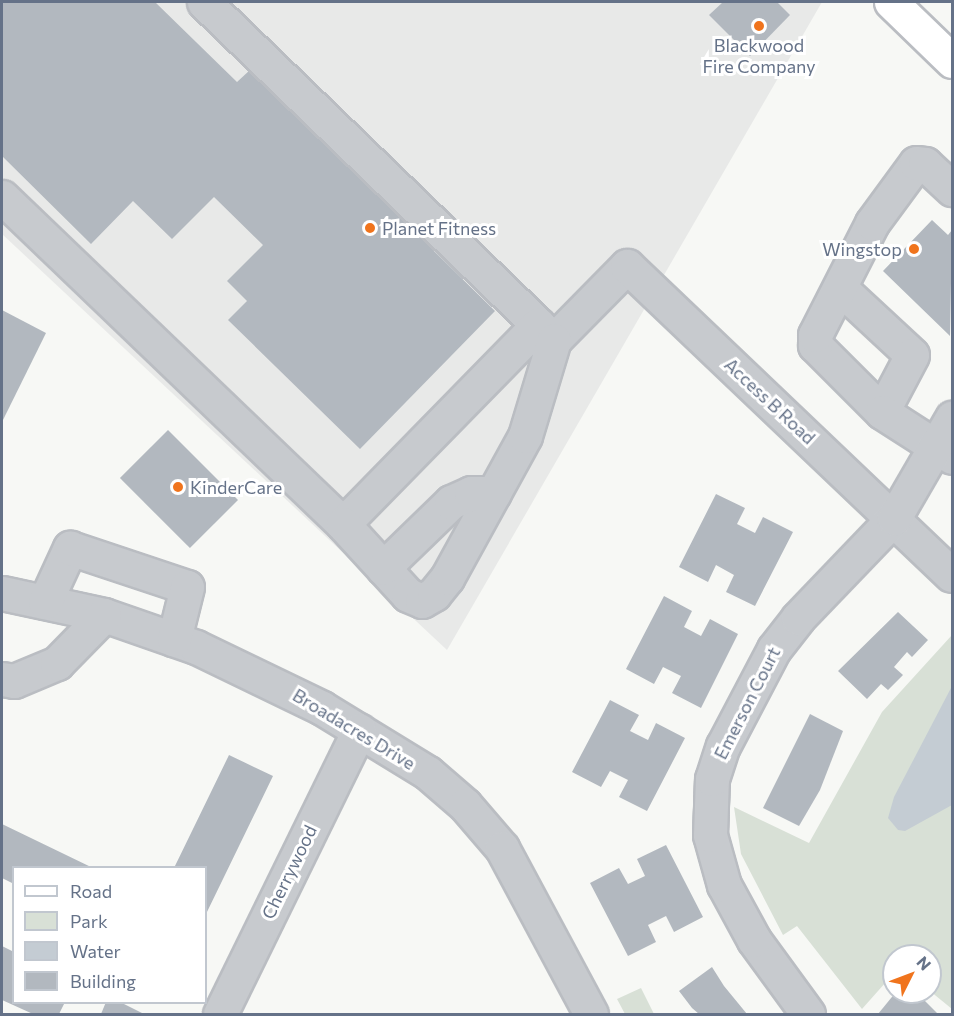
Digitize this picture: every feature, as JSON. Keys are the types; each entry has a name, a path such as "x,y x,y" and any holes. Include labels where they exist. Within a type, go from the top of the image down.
{"main road":[{"path":"891,2 950,56"}],"street":[{"path":"204,2 546,332"},
{"path":"945,453 882,412 815,345 815,335 872,223 916,164 925,164 952,189"},
{"path":"2,197 343,524 408,595 422,601 434,594 447,578 525,436 546,332"},
{"name":"Access B Road","path":"546,332 627,266 952,575"},
{"path":"840,288 912,355 882,412"},
{"path":"343,524 546,332"},
{"name":"Emerson Court","path":"808,1014 754,940 724,885 710,835 712,779 723,746 779,641 894,518 945,453 952,418"},
{"path":"383,568 451,502 471,493 494,493"},
{"path":"45,602 70,548 187,587 174,639"},
{"name":"Broadacres Drive","path":"2,592 104,615 174,639 276,683 359,730 428,773 484,825 517,871 591,1014"},
{"path":"2,679 14,681 57,663 104,615"},
{"name":"Cherrywood","path":"220,1014 359,730"}],"shaded area":[{"path":"2,2 822,2 447,650 2,234"}],"green space":[{"path":"952,635 952,1009 942,1001 942,944 882,944 882,986 862,1009 797,926 783,935 741,854 734,807 809,843 882,712"},
{"path":"641,988 654,1014 625,1014 617,999"}],"water":[{"path":"952,686 952,805 905,831 898,830 888,818 894,797"}],"building":[{"path":"2,2 155,2 237,82 250,70 495,311 360,449 228,320 247,301 227,281 263,245 214,197 172,239 133,201 91,244 2,156"},
{"path":"723,2 777,2 790,15 750,56 709,15"},
{"path":"932,220 948,235 952,230 950,336 883,271"},
{"path":"2,310 46,333 2,422"},
{"path":"168,430 238,500 190,548 120,478"},
{"path":"716,494 745,508 737,524 755,533 763,517 793,532 755,606 726,592 734,575 716,565 708,582 679,567"},
{"path":"664,596 692,611 684,627 701,636 710,619 738,634 701,708 672,693 681,676 663,667 654,684 626,669"},
{"path":"898,612 928,640 912,657 907,652 894,667 903,675 888,690 881,684 867,699 838,671"},
{"path":"610,700 639,715 630,731 648,740 656,723 685,738 647,811 619,797 628,780 610,771 601,787 572,772"},
{"path":"810,714 843,731 820,790 799,826 763,808"},
{"path":"229,755 273,776 207,912 207,866 175,866"},
{"path":"2,824 89,866 12,866 12,883 2,878"},
{"path":"666,845 703,917 674,932 666,916 648,925 656,942 628,956 590,883 619,868 628,884 645,876 637,859"},
{"path":"2,946 12,951 12,1004 64,1004 59,1014 33,1014 2,1000"},
{"path":"712,967 747,1014 699,1014 679,991"},
{"path":"105,1004 124,1004 144,1014 101,1014"},
{"path":"886,1004 928,1004 938,1014 878,1014"}],"place":[{"name":"Blackwood Fire Company","path":"759,26"},
{"name":"Planet Fitness","path":"370,228"},
{"name":"Wingstop","path":"914,249"},
{"name":"KinderCare","path":"178,487"}]}
